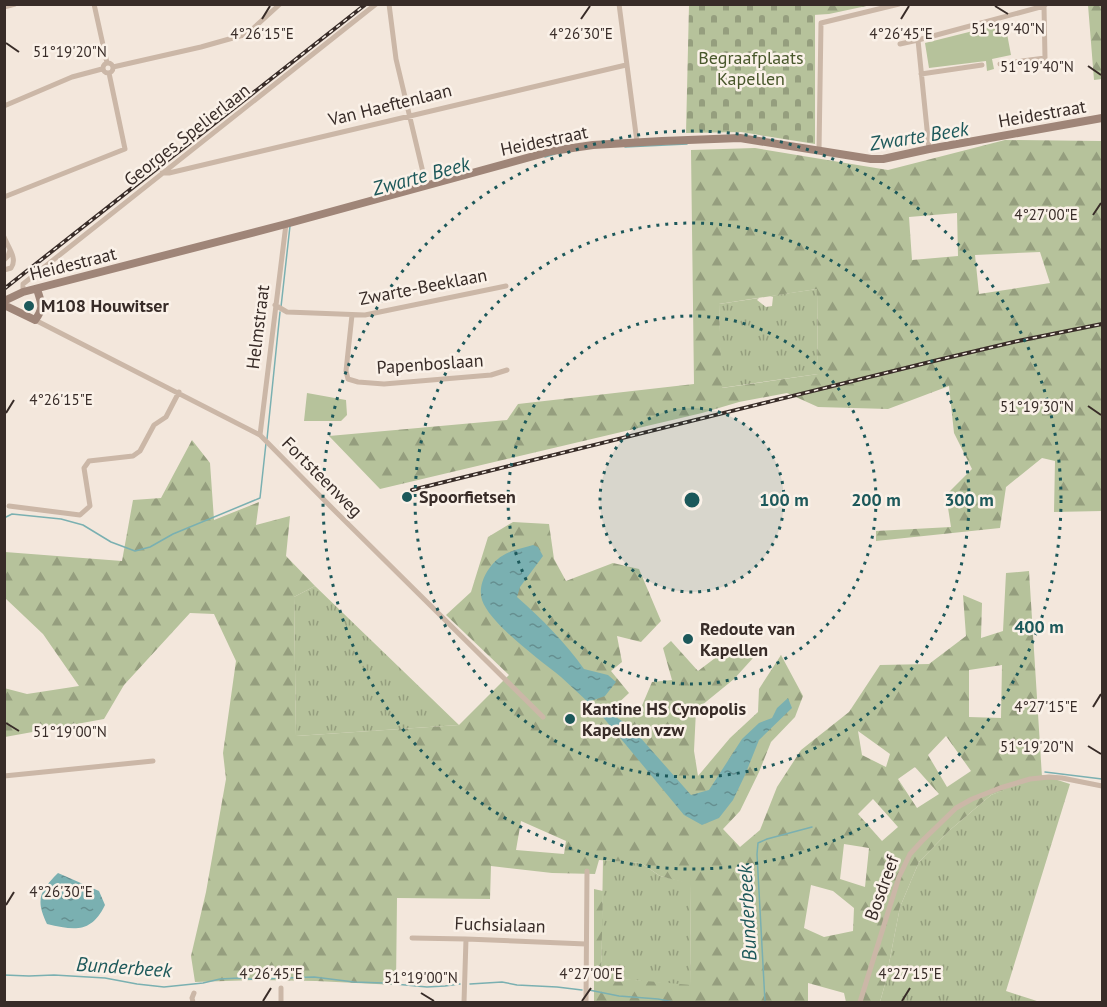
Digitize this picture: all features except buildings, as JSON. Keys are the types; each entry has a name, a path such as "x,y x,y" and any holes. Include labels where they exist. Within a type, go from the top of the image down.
{"street":[{"path":"4,7 15,4"},
{"path":"94,4 107,63"},
{"path":"113,67 247,34 280,4"},
{"name":"Georges Spelierlaan","path":"25,291 23,284 376,4"},
{"path":"389,4 396,59 426,185"},
{"path":"619,4 637,142"},
{"path":"819,151 821,23 899,4"},
{"path":"900,44 1045,5 1046,58 1000,64"},
{"path":"918,40 929,149"},
{"path":"107,63 113,67"},
{"path":"4,106 72,77 102,69 107,63"},
{"name":"Van Haeftenlaan","path":"162,173 626,65"},
{"path":"921,74 982,65"},
{"path":"109,73 113,67"},
{"path":"102,69 105,73 109,73"},
{"path":"4,197 125,149 109,73"},
{"name":"Heidestraat","path":"4,303 25,291 286,224 552,151 593,145 740,138 882,159 1102,118"},
{"name":"Helmstraat","path":"260,435 286,224"},
{"path":"4,237 14,257 14,265 4,270"},
{"path":"4,260 10,250"},
{"name":"Zwarte-Beeklaan","path":"275,305 287,312 365,315 506,286"},
{"path":"35,320 42,312 37,289"},
{"name":"Fortsteenweg","path":"4,303 260,435 543,717"},
{"name":"Papenboslaan","path":"352,315 346,371 348,379 353,381 384,384 491,375 507,370"},
{"path":"9,506 80,515 90,506 84,468 89,461 133,456 141,451 154,425 166,417 179,392"},
{"path":"4,776 153,761"},
{"name":"Bosdreef","path":"861,1002 899,877 910,854 956,808 1000,788 1030,779 1062,778 1102,786"},
{"path":"586,1002 587,871"},
{"name":"Fuchsialaan","path":"412,938 586,944"},
{"path":"464,1002 466,939"},
{"path":"281,988 281,1002"},
{"path":"193,1002 194,993"}],"green space":[{"name":"Begraafplaats Kapellen","path":"689,5 815,5 815,144 741,132 686,133"},
{"path":"814,5 871,5 813,15"},
{"path":"1088,5 1102,5 1102,79 1094,80"},
{"path":"1005,23 1011,55 992,59 994,69 987,71 986,61 929,68 925,43"},
{"path":"1005,140 1102,141 1102,511 1054,512 1055,461 1042,458 1006,487 1000,528 876,541 876,531 951,527 946,495 972,469 954,433 949,386 888,409 818,407 787,393 739,402 702,413 380,489 329,436 507,420 518,404 694,384 691,150 755,148 888,170","holes":["957,213 958,256 912,260 909,217","1040,252 1050,283 979,294 975,255","817,289 818,374 722,388 719,304"]},
{"path":"817,289 818,374 721,388 719,304 759,298 757,300 766,307 772,306 773,297 770,296"},
{"path":"307,393 346,400 347,415 341,421 304,421"},
{"path":"192,440 210,463 214,520 259,502 256,525 290,516 286,556 315,586 294,597 296,736 459,725 509,675 446,615 471,592 488,537 513,522 549,524 554,559 566,581 613,563 639,569 661,621 641,642 617,636 622,662 611,671 629,693 612,709 638,715 652,682 672,680 663,648 671,641 698,671 731,646 763,647 734,679 696,710 694,751 698,776 730,738 758,712 759,689 781,655 803,696 795,717 771,742 740,811 723,829 740,847 760,830 777,787 801,750 849,712 880,665 929,664 966,636 963,595 982,603 981,638 1003,631 1006,573 1029,571 1042,777 991,795 950,830 919,862 900,907 880,1002 846,1002 844,993 808,983 808,1002 594,1002 594,889 603,891 601,977 691,985 690,884 660,876 641,863 599,860 595,874 552,873 491,866 490,899 397,898 396,985 259,980 195,982 191,956 206,892 226,779 223,753 236,661 214,614 190,613 124,685 104,719 5,737 4,688 27,694 79,686 43,634 5,598 5,552 122,561 133,500 161,498","holes":["1002,665 1001,718 969,717 969,670","858,731 890,754 886,767 862,755","946,736 971,771 947,787 928,755","915,767 939,794 917,808 898,779","873,799 898,827 882,841 858,814","521,821 566,841 564,854 516,850","844,844 869,848 865,887 840,879","811,885 833,891 854,908 853,931 824,937 804,928"]},
{"path":"315,586 459,725 296,736 294,597"},
{"path":"1042,775 1070,784 1006,991 1040,1002 880,1002 900,907 919,862 950,830 991,795"},
{"path":"603,860 641,863 660,876 690,883 691,986 601,977"}],"water":[{"path":"533,545 538,547 543,556 520,587 517,597 553,631 584,669 608,675 616,682 605,696 588,702 505,630 487,610 482,600 483,581 493,564 506,554"},
{"path":"788,698 792,708 759,740 733,800 719,818 702,825 684,815 602,716 613,715 631,727 691,795 709,790 742,739 759,723 772,718 777,708"},
{"path":"58,873 99,891 105,905 100,914 88,925 81,928 65,928 47,924 41,908 41,896 43,890"}],"waterway":[{"name":"Zwarte Beek","path":"625,147 687,144"},
{"name":"Zwarte Beek","path":"545,157 555,154"},
{"name":"Zwarte Beek","path":"281,307 290,226"},
{"name":"Zwarte Beek","path":"267,439 280,312"},
{"name":"Zwarte Beek","path":"4,518 12,514 61,519 83,525 111,542 135,551 150,547 173,534 260,498 266,443"},
{"name":"Bunderbeek","path":"1045,772 1102,779"},
{"name":"Bunderbeek","path":"765,1002 758,843 812,827"},
{"name":"Bunderbeek","path":"4,975 105,978 164,987 220,979 278,978"},
{"name":"Bunderbeek","path":"284,978 314,977 427,987 460,984"},
{"name":"Bunderbeek","path":"470,984 502,982 582,990"},
{"name":"Bunderbeek","path":"589,990 674,1002"}],"railway":[{"path":"4,289 366,4"},
{"path":"412,490 938,360 1102,324"}],"place":[{"name":"M108 Houwitser","path":"29,306"},
{"name":"Spoorfietsen","path":"407,497"},
{"name":"Redoute van Kapellen","path":"688,639"},
{"name":"Kantine HS Cynopolis Kapellen vzw","path":"570,719"}]}
